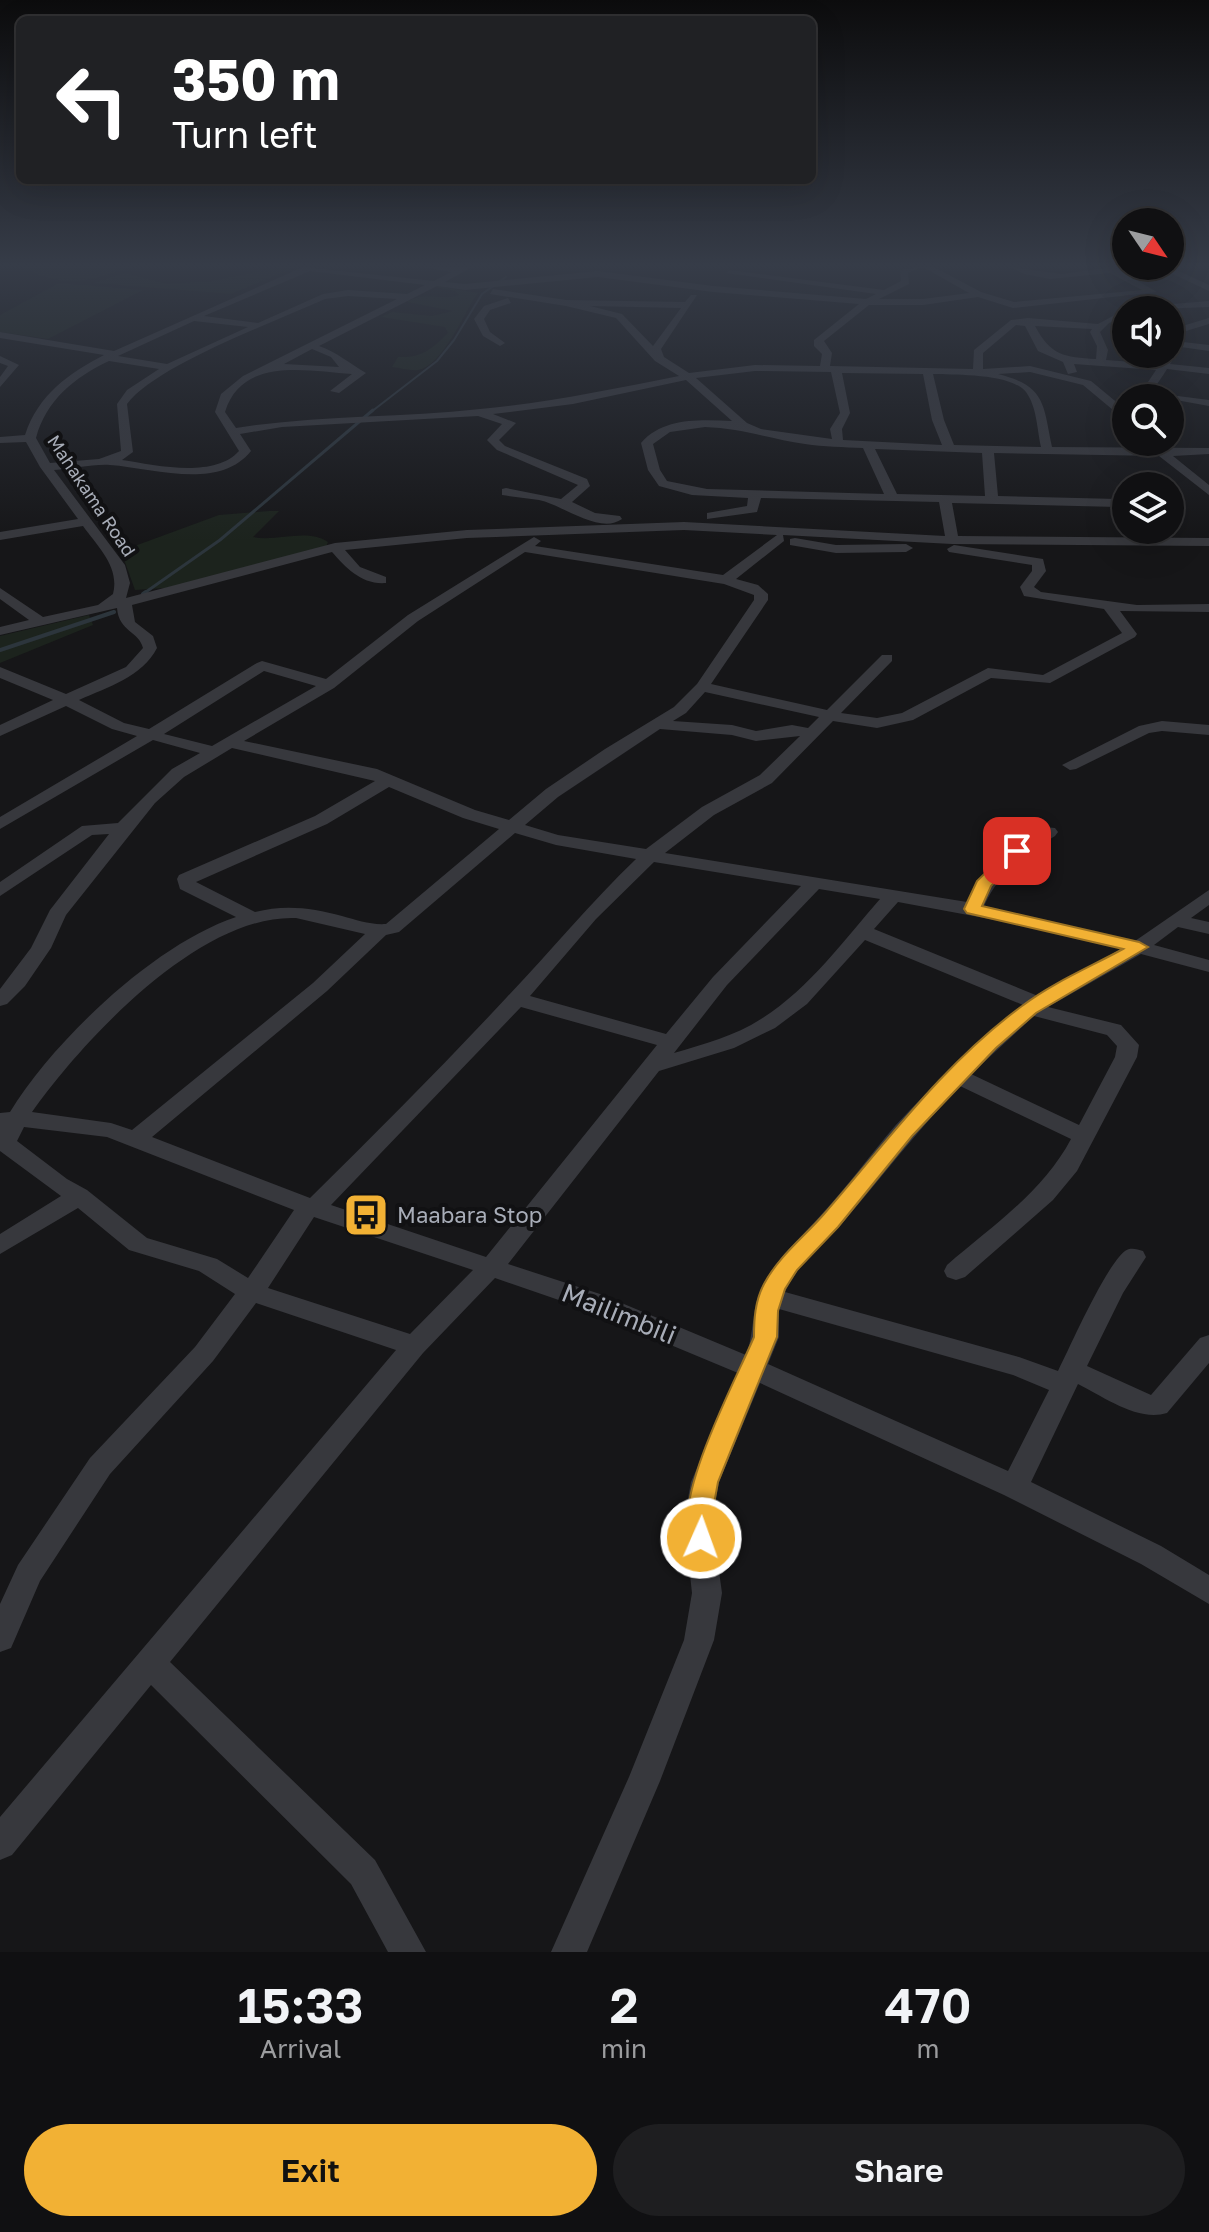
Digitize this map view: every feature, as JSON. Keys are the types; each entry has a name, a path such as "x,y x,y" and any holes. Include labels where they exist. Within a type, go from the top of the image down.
{"street":[{"name":"Mahakama Road","path":"103,608 120,596 118,565 46,467 30,438 39,412 53,395 74,377 107,358"},
{"path":"122,358 168,367"},
{"path":"105,461 127,452 122,404 125,398 168,367 188,358"},
{"path":"46,467 105,461 170,470 220,466 245,455 220,412 225,396 247,378 288,358"},
{"path":"337,358 349,371"},
{"path":"828,358 845,413 836,429 838,443"},
{"path":"978,372 979,358"},
{"path":"1063,358 1112,364"},
{"path":"1099,363 1101,358"},
{"path":"0,359 14,365 0,384"},
{"path":"659,359 688,377 743,425"},
{"path":"1067,360 1075,378"},
{"path":"275,366 361,373 335,391"},
{"path":"1148,384 1162,368"},
{"path":"1174,368 1209,371"},
{"path":"232,432 282,424 478,413 573,401 735,369 978,372 1030,369 1075,378 1112,402"},
{"path":"927,371 938,420 950,449"},
{"path":"978,372 1013,381 1031,391 1032,403 1044,419 1044,439 1048,451"},
{"path":"1184,400 1209,403"},
{"path":"478,413 510,423 493,440 501,448 583,482 584,486 564,503 592,517 664,525"},
{"path":"1112,452 838,443 779,437 743,425 678,427 662,430 647,443 655,478 661,484 685,490 894,499 1112,503"},
{"path":"0,440 30,438"},
{"path":"867,445 882,482 894,499"},
{"path":"988,450 992,501"},
{"path":"1184,452 1209,451"},
{"path":"1166,456 1209,491"},
{"path":"685,490 709,504 712,511 707,517"},
{"path":"506,492 544,497 571,507"},
{"path":"648,528 753,509 755,494"},
{"path":"945,500 952,540"},
{"path":"707,517 725,527"},
{"path":"0,521 5,535 86,522"},
{"path":"0,631 150,595 181,594 304,561 307,554 376,541 551,530 725,527 952,540 1209,542"},
{"path":"749,529 836,549 937,546 1027,559 1040,565 1027,587 1029,593 1137,609 1209,608"},
{"path":"0,1000 18,982 41,948 57,914 123,828 178,773 329,685 413,618 551,530"},
{"path":"726,580 779,538"},
{"path":"335,547 355,570 381,580"},
{"path":"414,1346 335,1317 251,1292 208,1265 138,1244 79,1196 59,1185 5,1143 7,1120 120,1001 196,942 249,916 302,912 379,931 392,928 509,828 589,767 680,710 702,687 761,600 761,594 753,588 726,580 524,548"},
{"path":"3,596 40,622"},
{"path":"0,731 131,670 144,659 150,648 148,639 130,629 123,614 125,603"},
{"path":"702,687 877,723 907,717 991,672 1045,680 1130,634 1108,605"},
{"path":"0,1638 28,1574 100,1466 204,1354 311,1207 517,999 589,915 649,856 708,811 766,779 887,658"},
{"path":"0,824 262,666 329,685"},
{"path":"0,672 118,726 222,748 371,773 509,828 556,840 973,909 1209,966"},
{"path":"660,724 732,730 756,736 792,730 811,733"},
{"path":"1070,765 1145,729 1162,726 1209,730"},
{"path":"249,916 187,885 186,879 321,820 389,780"},
{"path":"0,890 88,830 123,828"},
{"path":"973,909 983,884 1000,865 1049,832"},
{"path":"0,1843 414,1346 492,1266 720,981 813,884"},
{"path":"569,1952 644,1781 699,1640 707,1593 698,1520 705,1482 754,1369 766,1337 766,1311 789,1264 830,1221 904,1131 989,1043 1034,1006 1139,947 1209,896"},
{"path":"653,1066 744,1036 770,1023 792,1004 892,897"},
{"path":"1176,921 1209,928"},
{"path":"135,1139 320,987 379,931"},
{"path":"861,931 1034,1006 1114,1030 1128,1045 1126,1057 1069,1165 1045,1194 956,1271"},
{"path":"517,999 670,1042"},
{"path":"959,1077 1084,1136"},
{"name":"Mailimbili","path":"7,1120 111,1130 311,1207 591,1301 754,1369 1014,1487 1151,1555 1209,1591"},
{"path":"0,1245 79,1196"},
{"path":"1014,1487 1112,1289 1134,1257"},
{"path":"771,1297 1019,1367 1068,1377 1150,1406 1158,1405 1209,1345"},
{"path":"149,1662 363,1872 408,1952"}],"shaded area":[{"path":"397,358 437,358 418,370 392,367"},
{"path":"279,511 253,537 311,536 328,542 325,549 181,587 135,590 121,551 219,515"},
{"path":"89,615 93,625 0,663 0,636"}],"waterway":[{"path":"371,412 439,358"},
{"path":"146,592 143,594 220,540 373,410"},
{"path":"0,650 114,612"}],"place":[{"name":"Maabara Stop","path":"366,1215"}],"route":[{"path":"701,1538 698,1520 705,1482 766,1337 766,1311 774,1287 789,1264 830,1221 904,1131 989,1043 1030,1009 1139,947 973,909 983,884 1017,851"}]}
